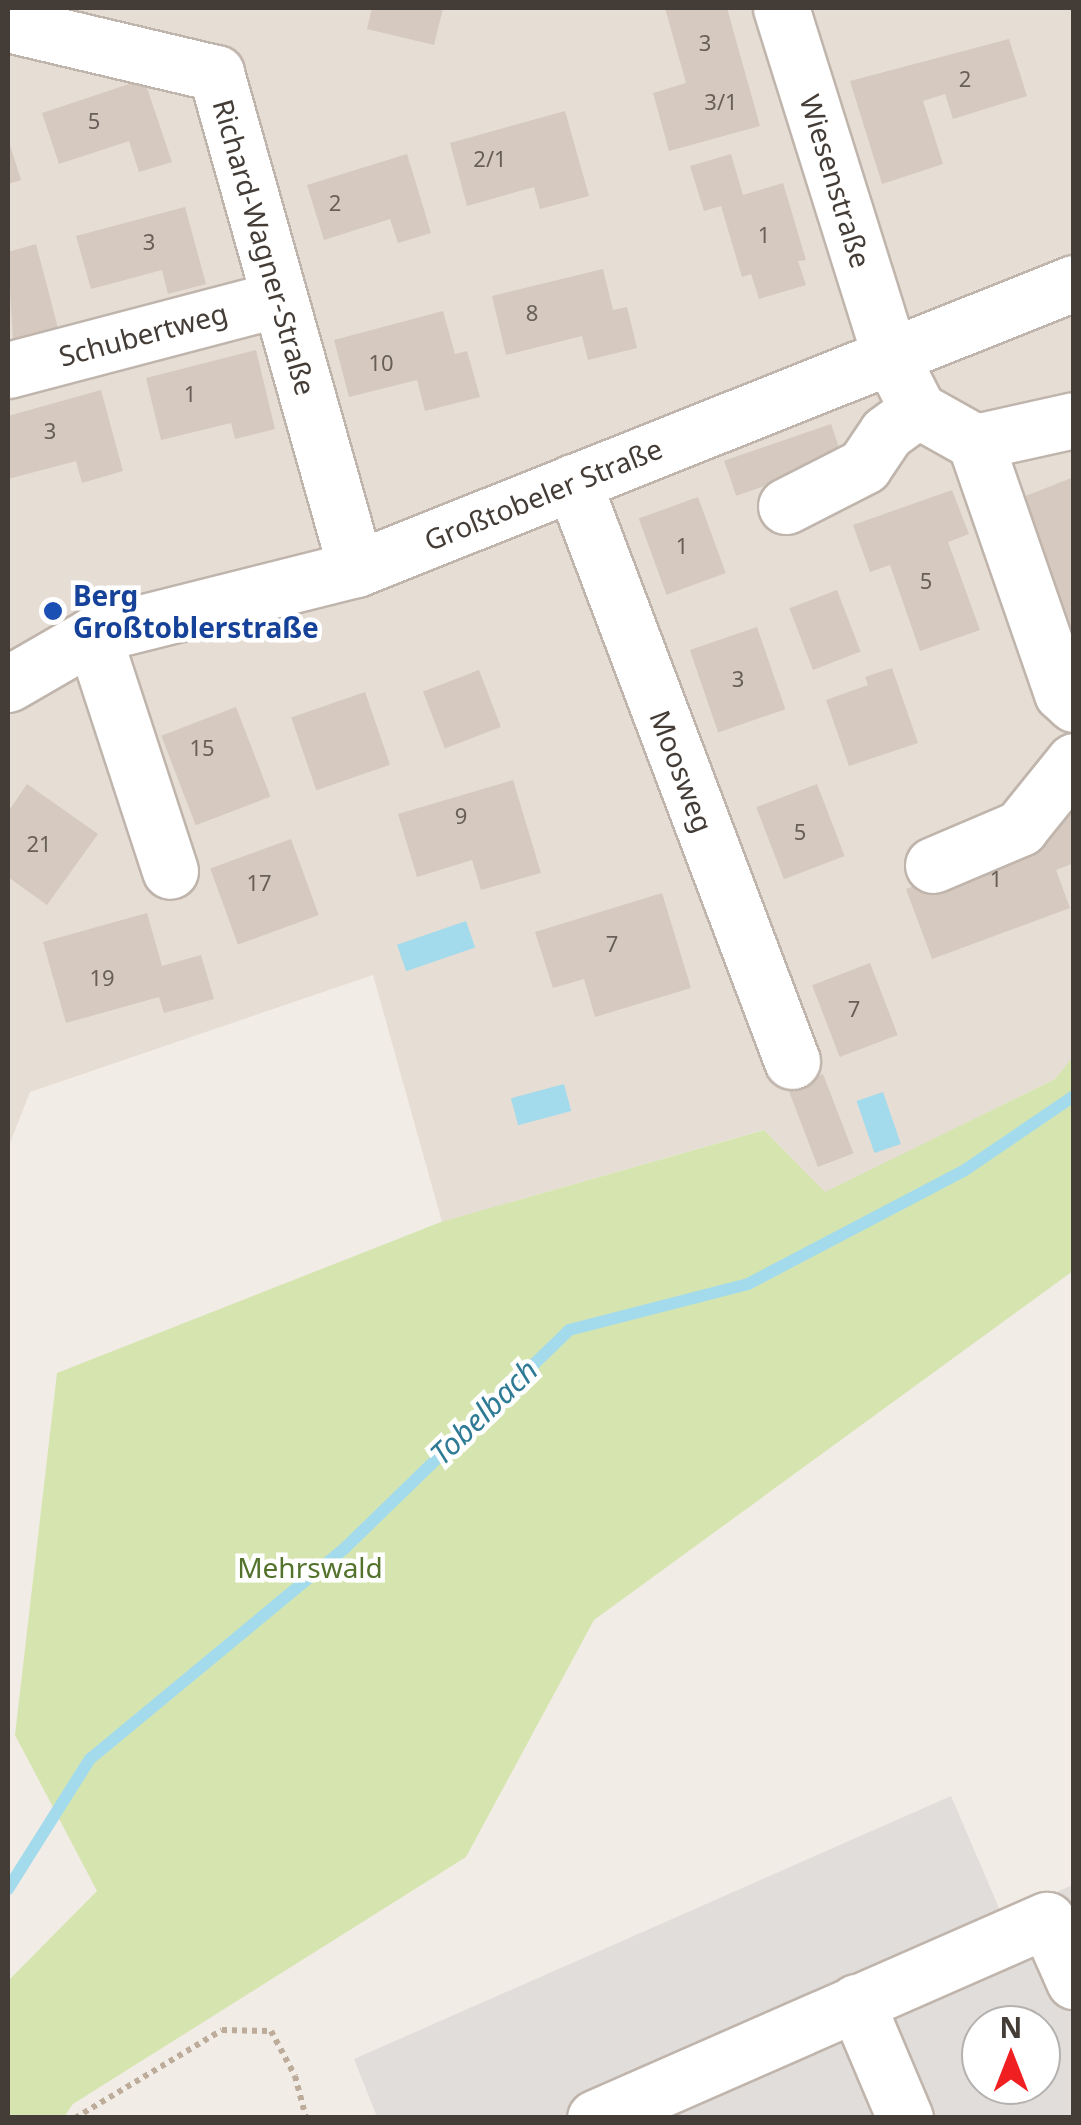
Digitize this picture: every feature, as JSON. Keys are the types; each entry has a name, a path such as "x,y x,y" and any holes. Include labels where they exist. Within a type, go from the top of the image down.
{"street":[{"name":"Wiesenstraße","path":"781,8 890,355 918,410"},
{"name":"Richard-Wagner-Straße","path":"8,24 216,73 356,568"},
{"name":"Großtobeler Straße","path":"8,684 94,635 356,568 1074,283"},
{"name":"Schubertweg","path":"8,370 279,299"},
{"path":"786,506 864,466 886,433 918,410 975,442 1062,694 1074,704"},
{"path":"975,442 1074,420"},
{"name":"Moosweg","path":"572,482 792,1061"},
{"path":"94,635 170,871"},
{"path":"933,865 1020,828 1074,761"},
{"path":"595,2118 1047,1920 1074,1981"},
{"path":"856,2002 904,2118"}],"path":[{"path":"75,2118 222,2030 271,2032 295,2076 306,2118"}],"shaded area":[{"path":"8,8 1073,8 1074,1057 1055,1079 825,1193 763,1130 442,1222 373,975 30,1092 8,1148"},
{"path":"951,1796 1002,1915 1073,1885 1073,2117 377,2117 354,2059"}],"green space":[{"name":"Mehrswald","path":"1073,1057 1073,1271 594,1620 466,1857 73,2104 64,2117 8,2117 8,1981 97,1891 15,1735 57,1373 441,1222 764,1130 825,1192 1055,1079"}],"water":[{"path":"466,921 475,947 406,971 397,945"},
{"path":"564,1084 571,1111 518,1125 511,1098"},
{"path":"883,1092 901,1144 874,1153 857,1101"}],"building":[{"path":"372,8 443,8 434,45 367,29"},
{"path":"665,8 727,8 760,126 669,151 653,93 686,83"},
{"path":"1009,39 1027,96 953,119 945,94 923,101 943,164 882,184 850,81"},
{"path":"144,79 172,162 139,172 129,141 59,164 42,113"},
{"path":"565,111 589,196 540,209 534,187 467,206 450,143"},
{"path":"8,139 21,180 8,184"},
{"path":"407,154 431,233 398,243 390,219 324,240 307,185"},
{"path":"731,154 743,195 783,183 806,260 798,261 806,285 759,299 751,274 742,277 721,206 704,211 690,166"},
{"path":"185,207 206,284 168,294 162,270 91,289 76,236"},
{"path":"36,244 58,328 13,339 8,252"},
{"path":"603,269 613,310 627,307 637,348 588,360 582,336 506,355 492,296"},
{"path":"443,311 455,354 467,351 480,397 425,411 417,380 349,397 334,340"},
{"path":"256,350 275,429 235,439 231,423 161,440 146,378"},
{"path":"101,390 123,471 82,483 76,461 8,479 8,416"},
{"path":"831,424 843,459 736,496 724,461"},
{"path":"1074,477 1074,656 1013,501"},
{"path":"952,490 969,534 948,542 980,630 920,651 890,565 870,572 853,525"},
{"path":"698,497 726,573 667,595 639,519"},
{"path":"837,590 861,652 813,670 789,608"},
{"path":"757,627 785,709 718,732 690,650"},
{"path":"892,668 918,743 849,766 826,700 868,685 865,677"},
{"path":"479,670 501,727 445,748 423,692"},
{"path":"365,692 390,765 316,790 291,717"},
{"path":"236,707 270,797 196,825 161,736"},
{"path":"513,780 541,873 481,890 472,860 417,877 398,814"},
{"path":"27,784 98,834 47,905 8,877 8,812"},
{"path":"817,784 845,856 784,879 756,807"},
{"path":"1074,813 1074,863 1056,870 1070,908 932,959 906,889 1042,839 1037,826"},
{"path":"291,839 319,915 238,945 210,868"},
{"path":"662,893 691,988 595,1017 584,979 553,988 535,932"},
{"path":"147,913 162,966 201,955 214,999 164,1013 159,997 66,1023 43,942"},
{"path":"870,963 898,1035 840,1057 812,985"},
{"path":"823,1074 853,1153 818,1167 788,1088"}],"waterway":[{"name":"Tobelbach","path":"8,1889 90,1759 346,1547 569,1330 748,1284 965,1170 1074,1096"}],"place":[{"name":"Berg Großtoblerstraße","path":"53,611"}]}
